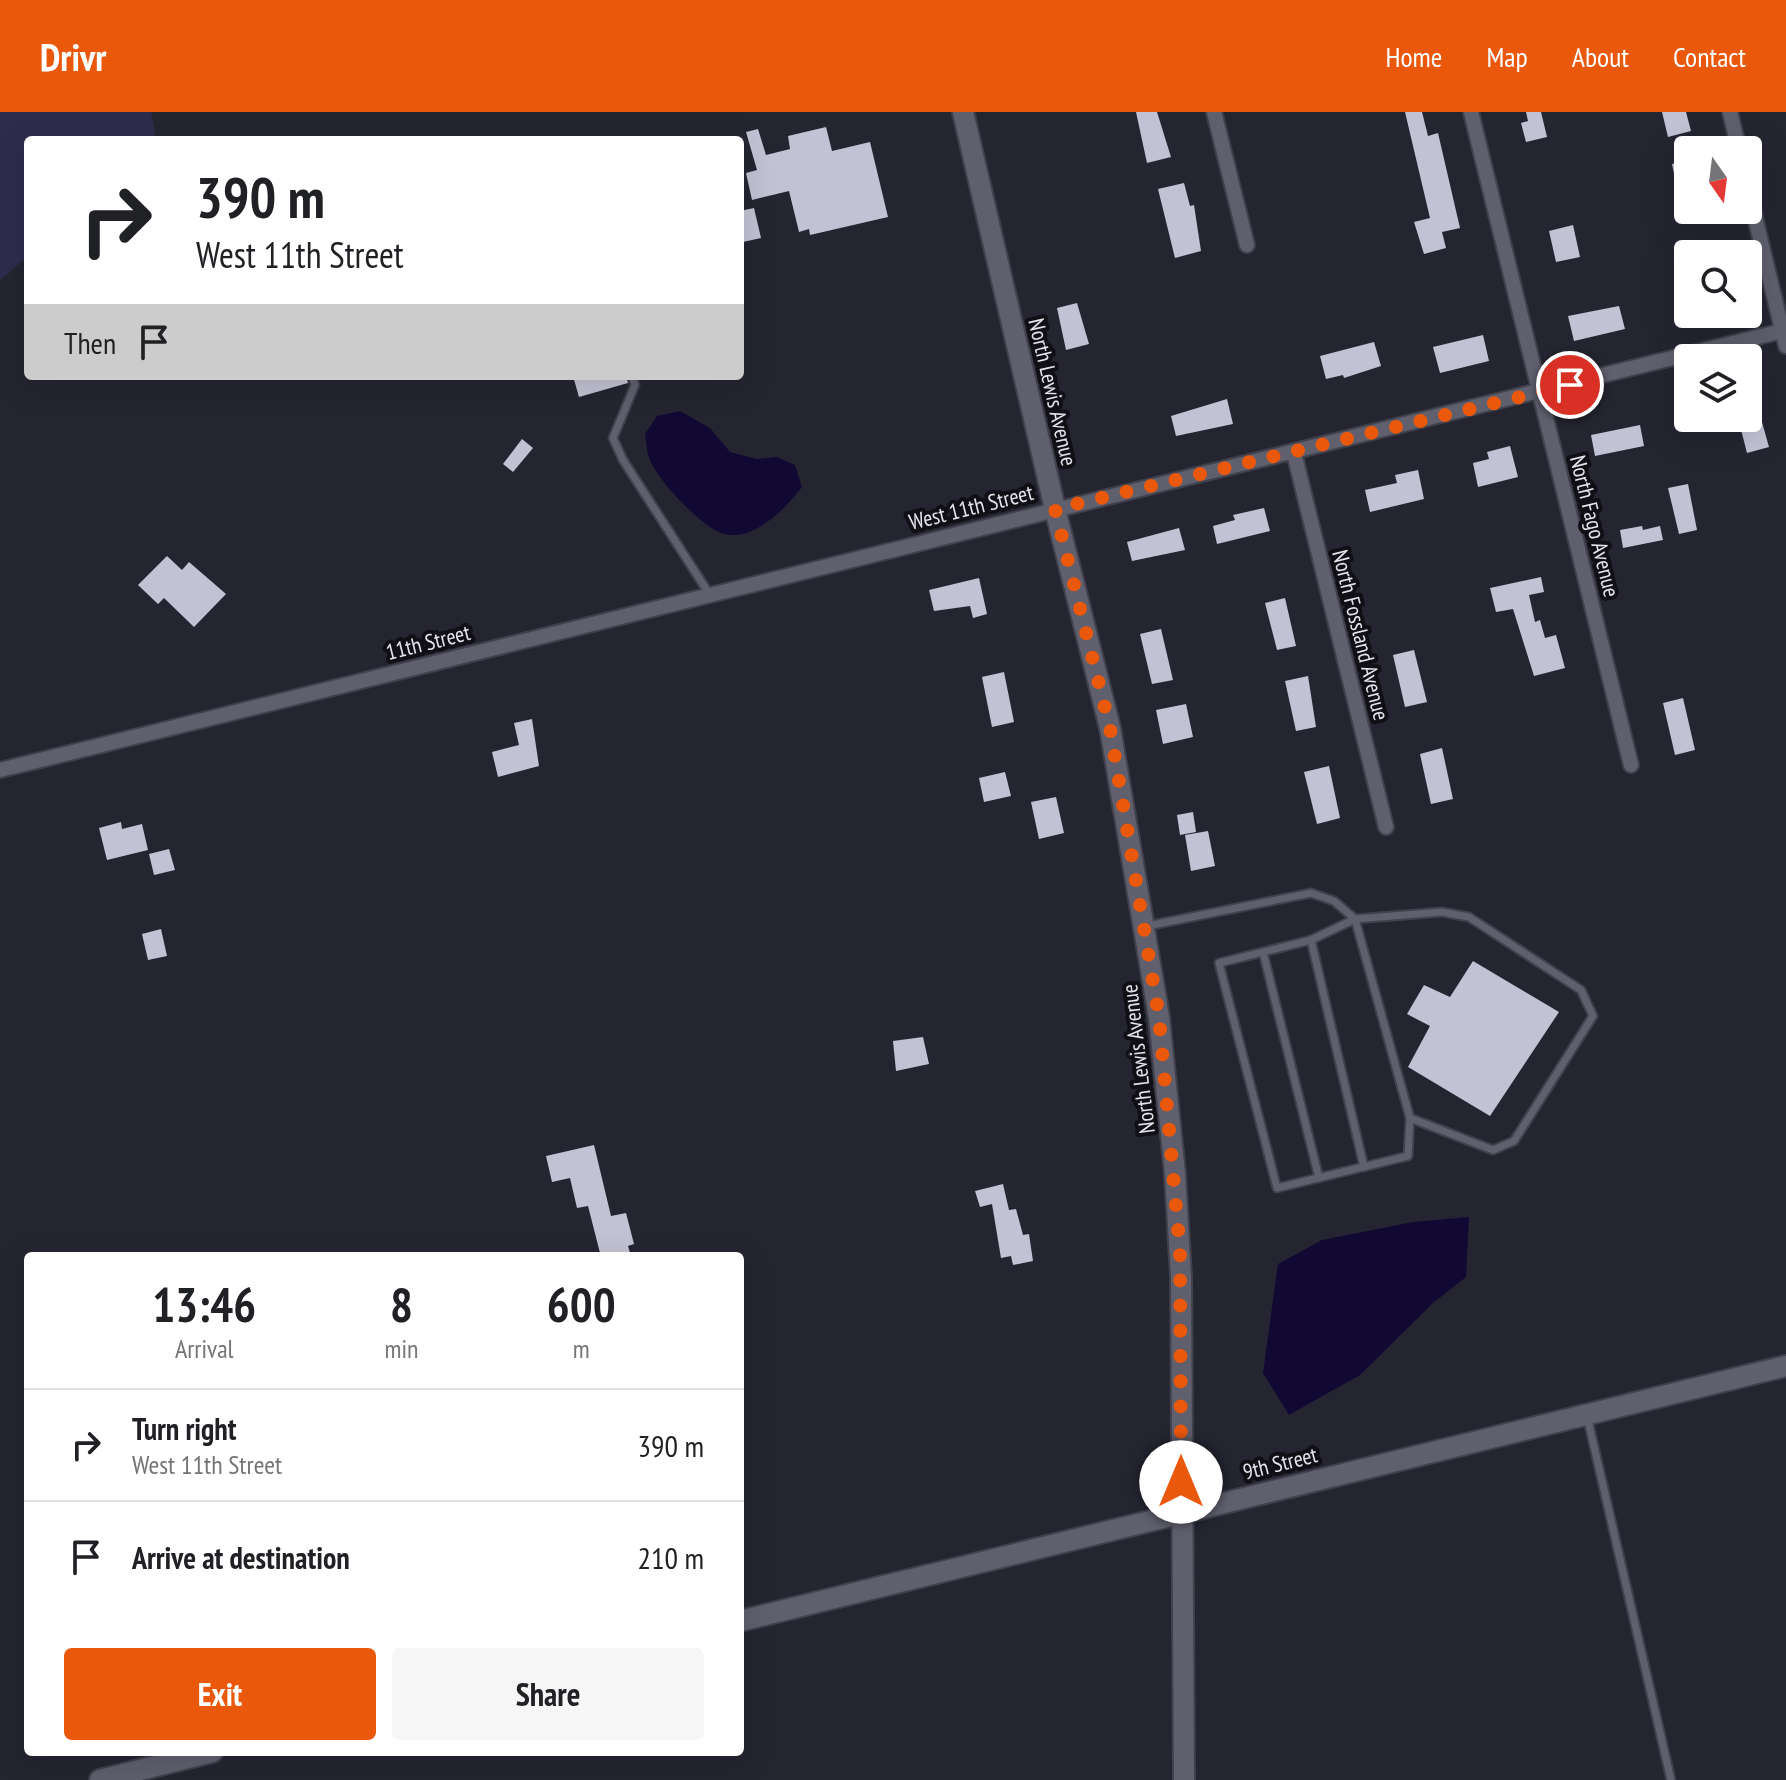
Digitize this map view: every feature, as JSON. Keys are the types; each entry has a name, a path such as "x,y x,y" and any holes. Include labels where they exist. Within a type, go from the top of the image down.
{"main road":[{"name":"North Lewis Avenue","path":"963,112 1055,509 1110,728 1145,926 1175,1174 1181,1276 1184,1780"},
{"name":"9th Street","path":"744,1620 1786,1366"},
{"path":"100,1780 196,1756"}],"street":[{"path":"1214,112 1247,245"},
{"name":"North Fago Avenue","path":"1471,112 1631,765"},
{"path":"1730,112 1736,136"},
{"path":"1757,224 1785,336"},
{"name":"West 11th Street","path":"866,556 1540,392 1785,336"},
{"name":"North Fossland Avenue","path":"1294,453 1386,827"},
{"name":"11th Street","path":"0,770 866,556"}],"lane":[{"path":"633,380 635,385 613,438 623,460 710,595"},
{"path":"1145,926 1311,893 1334,901 1355,919 1410,1118 1408,1156 1277,1188 1219,963 1311,940 1355,919 1442,912 1469,917 1581,990 1593,1016 1514,1141 1493,1150 1410,1118"},
{"path":"1311,940 1364,1167"},
{"path":"1263,952 1319,1178"},
{"path":"1587,1414 1671,1780"}],"shaded area":[{"path":"0,112 151,112 155,136 24,136 24,259 0,280"},
{"path":"680,411 710,428 730,452 757,459 777,457 795,465 802,487 778,514 756,529 733,535 712,528 670,489 649,458 645,434 657,416"},
{"path":"1469,1217 1466,1277 1433,1303 1360,1375 1289,1415 1263,1373 1278,1264 1322,1240 1413,1222"}],"building":[{"path":"1136,112 1157,112 1171,157 1147,163"},
{"path":"1405,112 1422,112 1428,136 1438,133 1460,228 1442,232 1446,248 1424,254 1414,222 1430,218"},
{"path":"1526,112 1541,112 1547,137 1526,142 1521,123 1528,121"},
{"path":"1662,112 1686,112 1691,131 1668,137"},
{"path":"826,127 832,151 870,142 888,217 810,235 809,229 799,232 789,191 752,200 746,173 757,170 746,132 758,129 766,155 790,149 788,136"},
{"path":"1184,183 1190,206 1194,205 1201,251 1175,258 1158,189"},
{"path":"754,208 761,238 744,242 744,210"},
{"path":"1573,225 1580,257 1556,262 1549,231"},
{"path":"1077,303 1089,344 1066,350 1057,308"},
{"path":"1619,306 1625,329 1574,341 1568,316"},
{"path":"1483,335 1489,361 1440,373 1433,347"},
{"path":"1374,342 1381,366 1344,378 1343,375 1326,379 1320,356"},
{"path":"574,380 627,380 628,383 579,397"},
{"path":"1227,399 1233,424 1176,436 1171,416"},
{"path":"1762,422 1769,447 1747,453 1742,432 1762,432"},
{"path":"1640,425 1644,446 1595,456 1591,435"},
{"path":"522,439 533,448 513,472 503,464"},
{"path":"1510,446 1518,477 1478,487 1473,463 1489,459 1487,452"},
{"path":"1418,470 1424,499 1370,512 1365,490 1397,483 1395,475"},
{"path":"1688,484 1697,530 1679,534 1668,488"},
{"path":"1264,508 1270,531 1217,544 1213,526 1235,520 1233,515"},
{"path":"1642,526 1643,530 1660,526 1663,540 1623,548 1620,530"},
{"path":"1179,528 1185,550 1132,561 1127,542"},
{"path":"167,556 182,570 189,562 226,594 194,627 164,598 158,604 138,585"},
{"path":"1541,577 1544,592 1529,595 1535,622 1540,620 1545,638 1556,635 1565,668 1534,676 1513,609 1496,612 1490,588"},
{"path":"979,578 987,614 973,618 970,606 934,611 929,590"},
{"path":"1285,598 1296,646 1277,650 1265,603"},
{"path":"1161,629 1173,680 1152,684 1140,634"},
{"path":"1414,650 1427,702 1405,707 1393,655"},
{"path":"1004,672 1014,722 992,727 982,677"},
{"path":"1308,676 1316,727 1296,731 1285,681"},
{"path":"1683,698 1695,750 1675,755 1663,703"},
{"path":"1186,704 1193,737 1163,744 1156,710"},
{"path":"532,719 539,766 498,777 492,752 519,745 514,723"},
{"path":"1442,748 1453,799 1431,804 1420,754"},
{"path":"1329,766 1340,818 1317,824 1304,772"},
{"path":"1005,772 1011,796 984,802 979,778"},
{"path":"1056,797 1064,833 1039,839 1031,802"},
{"path":"1193,812 1196,832 1180,835 1177,815"},
{"path":"121,822 122,829 142,824 148,850 107,860 99,828"},
{"path":"1208,831 1215,866 1191,871 1185,835"},
{"path":"169,849 175,870 154,875 149,854"},
{"path":"161,929 167,956 148,960 142,934"},
{"path":"1473,961 1559,1012 1490,1116 1408,1067 1430,1026 1407,1014 1424,985 1450,997"},
{"path":"923,1037 929,1064 896,1071 893,1041"},
{"path":"594,1145 611,1216 626,1213 634,1244 628,1246 630,1252 600,1252 588,1206 577,1208 570,1178 552,1182 546,1156"},
{"path":"1003,1184 1009,1210 1016,1209 1023,1235 1029,1234 1033,1261 1013,1265 1011,1256 1001,1258 992,1204 980,1207 975,1191"}],"route":[{"path":"1181,1482 1180,1251 1159,1017 1138,878 1110,728 1055,509 1570,385"}]}
